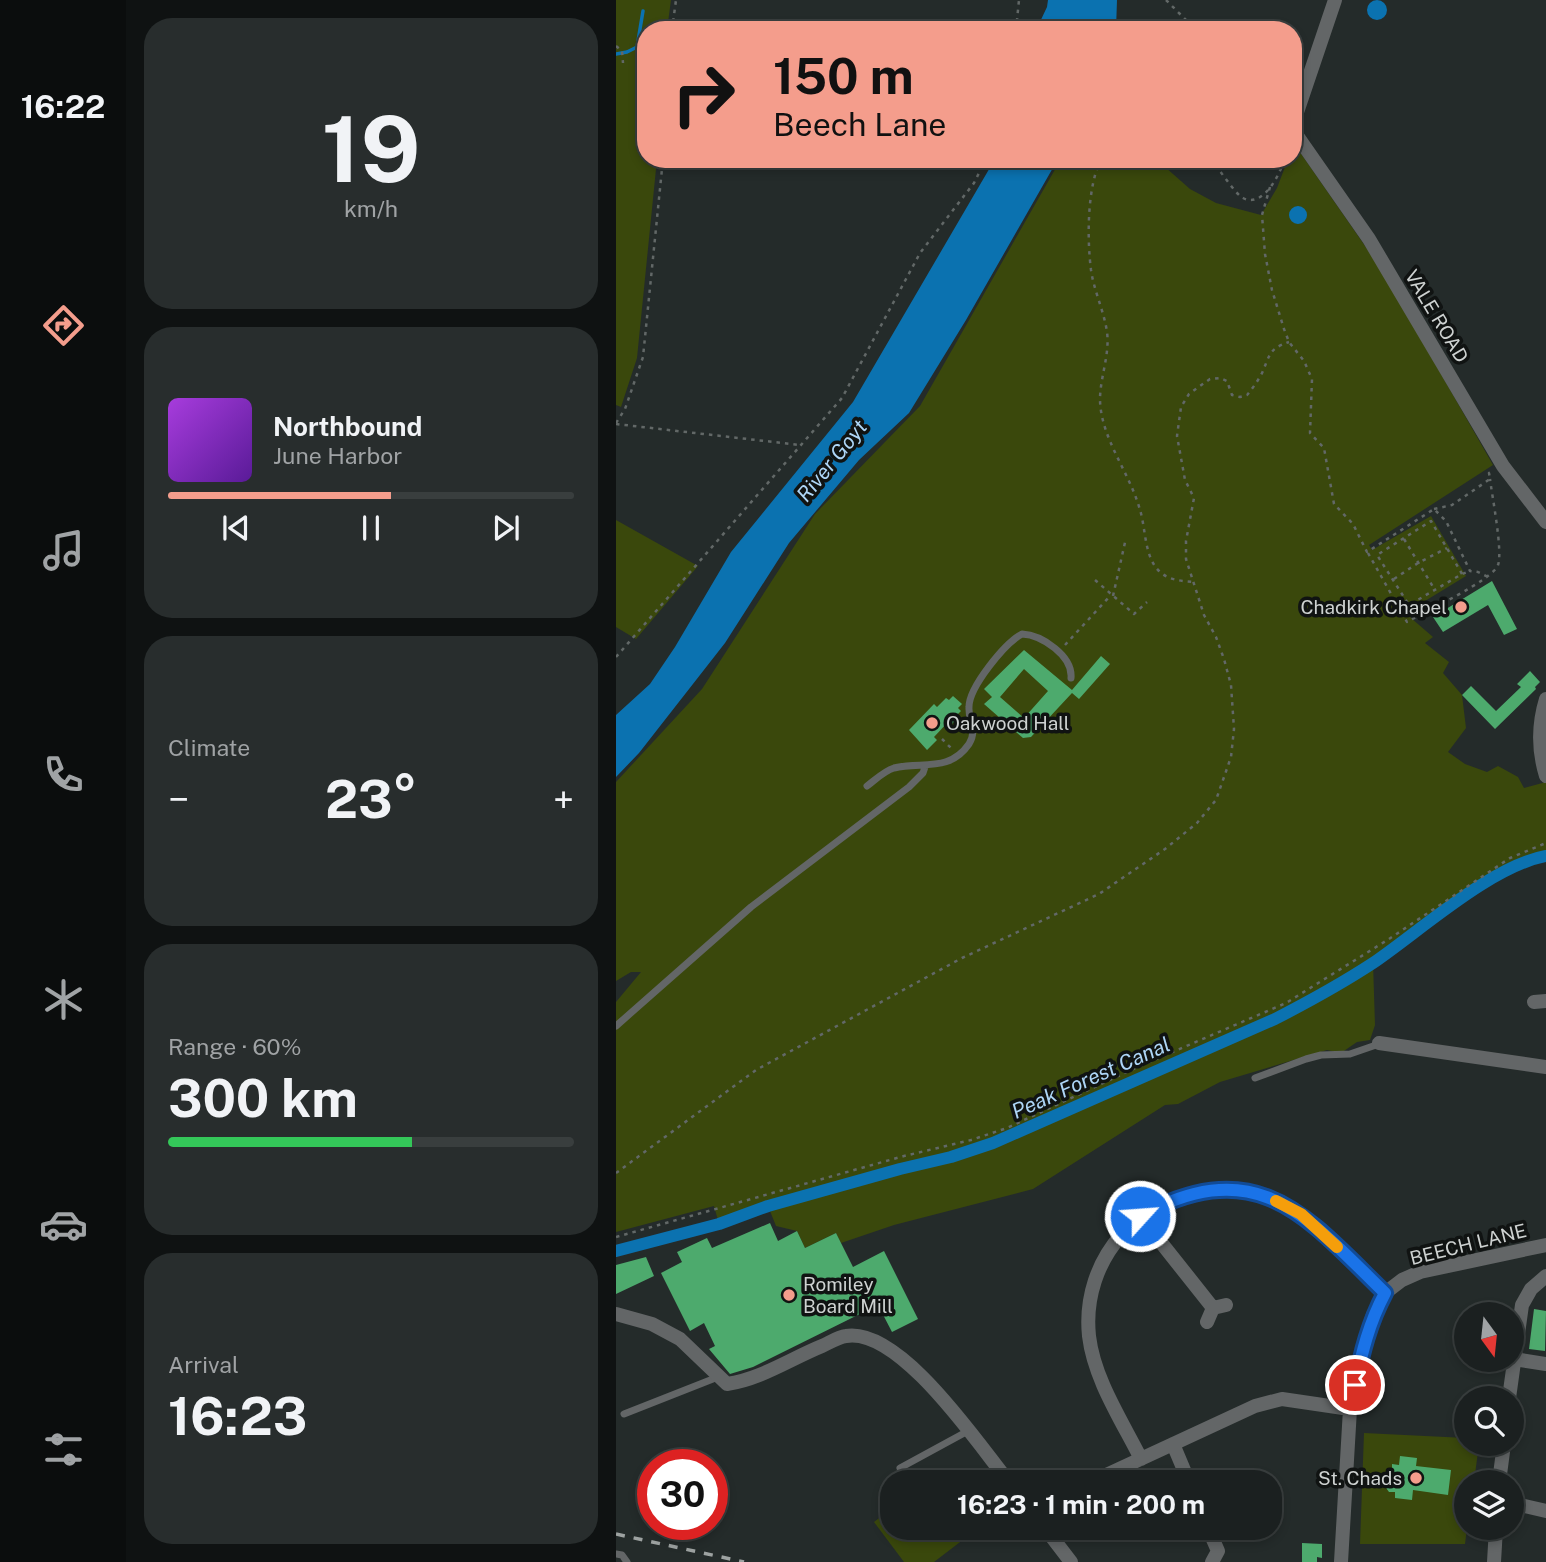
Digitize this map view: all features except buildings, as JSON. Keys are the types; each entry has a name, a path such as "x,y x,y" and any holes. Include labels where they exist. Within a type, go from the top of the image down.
{"street":[{"path":"1302,97 1335,0"},
{"name":"VALE ROAD","path":"1302,143 1369,239 1503,466 1546,522"},
{"path":"1546,699 1539,736 1541,760 1546,776"},
{"path":"1379,1044 1546,1067"},
{"path":"1140,1459 1093,1357 1088,1320 1091,1296 1101,1264 1114,1242 1140,1216 1181,1196 1212,1191 1248,1192 1268,1197 1301,1214 1385,1293 1366,1336 1350,1409 1341,1562"},
{"path":"1140,1216 1215,1312"},
{"name":"BEECH LANE","path":"1385,1293 1402,1280 1420,1272 1546,1245"},
{"path":"1524,1302 1531,1289 1546,1276"},
{"path":"616,1314 652,1324 680,1339 727,1384 746,1381 846,1336 870,1338 896,1353 932,1387 999,1470"},
{"path":"1524,1361 1546,1364"},
{"path":"1117,1470 1255,1406 1282,1399 1350,1409"},
{"path":"1173,1444 1184,1470"},
{"path":"1524,1506 1546,1511"},
{"path":"1054,1540 1071,1562"},
{"path":"1494,1562 1495,1540"}],"lane":[{"path":"867,786 890,770 925,767 943,763 959,755 970,742 973,733 974,724 968,706 979,680 1014,638 1022,634 1043,639 1070,665 1071,678"},
{"path":"616,1026 751,907 909,787 923,773 925,767"},
{"path":"1255,1078 1306,1059 1321,1055 1350,1054 1379,1044"},
{"path":"624,1414 719,1377"},
{"path":"900,1468 968,1432"},
{"path":"616,1554 622,1555 627,1562"}],"path":[{"path":"674,21 676,0"},
{"path":"1017,21 1019,0"},
{"path":"1167,0 1187,21"},
{"path":"616,46 623,52 623,63"},
{"path":"662,168 643,357 625,409 616,424 801,446"},
{"path":"616,657 842,398 920,253 974,183 982,168"},
{"path":"1096,168 1089,228 1091,271 1107,332 1107,356 1100,403 1109,439 1140,510 1150,555 1159,571 1176,581 1194,582"},
{"path":"1217,168 1242,198 1258,199 1270,187"},
{"path":"1280,168 1270,187 1262,215 1265,254 1272,290 1289,342 1304,361 1312,379 1310,433 1324,448 1334,504 1353,524 1407,622 1488,577 1498,565 1499,552 1489,473 1503,466"},
{"path":"616,1173 756,1070 962,958 1099,894 1197,823 1216,800 1231,757 1234,729 1231,685 1224,659 1204,615 1186,559 1186,541 1194,498 1185,480 1177,436 1181,407 1189,394 1210,379 1220,378 1227,381 1232,395 1248,395 1275,346 1289,342"},
{"path":"1367,552 1434,509 1452,505 1490,479"},
{"path":"1434,509 1446,521 1470,571"},
{"path":"1462,574 1431,521 1377,555 1409,605 1470,571 1488,577"},
{"path":"1058,653 1112,596 1125,538"},
{"path":"1404,538 1435,590"},
{"path":"1394,579 1447,548"},
{"path":"1095,580 1134,614 1147,602"},
{"path":"942,739 959,755"},
{"path":"616,1237 1007,1128 1131,1070 1286,1003 1389,939 1510,858 1546,843"}],"green space":[{"path":"616,0 671,0 668,21 637,21 637,168 656,168 637,358 621,407 616,405"},
{"path":"1302,155 1381,269 1493,465 1369,545 1372,550 1431,516 1466,576 1407,612 1433,637 1425,643 1449,662 1443,673 1462,695 1466,728 1448,752 1465,764 1487,772 1498,766 1518,777 1524,788 1546,782 1546,856 1525,862 1480,885 1373,962 1375,1025 1370,1040 1357,1042 1341,1053 1327,1050 1220,1082 1178,1104 1165,1105 1033,1189 894,1225 841,1243 836,1233 805,1248 797,1231 776,1226 768,1206 719,1224 714,1206 616,1232 616,1002 641,972 631,972 616,981 616,782 702,689 815,514 920,406 1056,168 1166,168 1190,189 1216,203 1261,215 1277,188 1285,168 1302,168"},
{"path":"616,520 698,566 636,639 616,627"},
{"name":"St. Chads","path":"1364,1433 1454,1437 1454,1456 1477,1456 1476,1470 1454,1470 1454,1540 1466,1540 1465,1544 1360,1544"},
{"path":"880,1517 880,1530 874,1522"},
{"path":"888,1540 963,1540 934,1562 904,1562"}],"water":[{"path":"1048,0 1117,0 1116,21 1040,21"},
{"path":"1377,0 1384,3 1387,10 1384,17 1377,20 1370,17 1367,10 1370,3"},
{"name":"River Goyt","path":"990,168 1053,168 909,413 859,460 789,543 725,643 639,753 616,777 616,715 650,684 731,552 853,402"},
{"path":"1298,206 1304,209 1307,215 1304,221 1298,224 1292,221 1289,215 1292,209"}],"waterway":[{"path":"641,21 643,11"},
{"path":"616,54 637,47"},
{"name":"Peak Forest Canal","path":"616,1251 719,1224 768,1206 951,1157 993,1143 1275,1019 1373,963 1456,901 1502,872 1546,856"}],"railway":[{"path":"616,1534 744,1562"}],"slow traffic":[{"path":"1276,1201 1301,1214 1337,1247"}],"place":[{"name":"Chadkirk Chapel","path":"1461,607"},
{"name":"Oakwood Hall","path":"932,723"},
{"name":"Romiley Board Mill","path":"789,1295"},
{"name":"St. Chads","path":"1416,1478"}],"route":[{"path":"1140,1216 1181,1196 1212,1191 1248,1192 1268,1197 1301,1214 1385,1293 1366,1336 1355,1385"}]}
